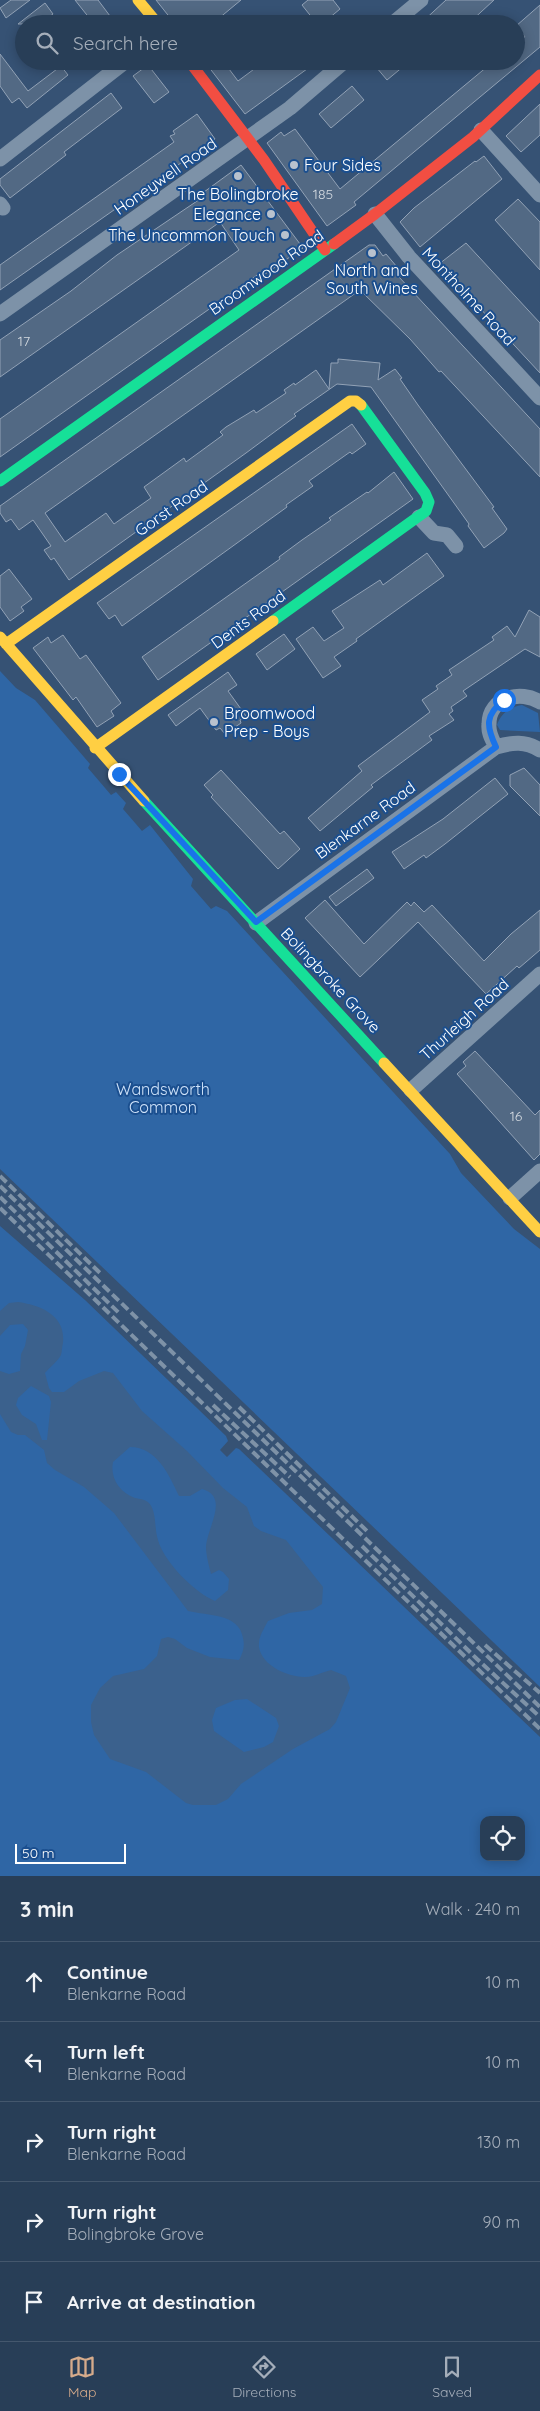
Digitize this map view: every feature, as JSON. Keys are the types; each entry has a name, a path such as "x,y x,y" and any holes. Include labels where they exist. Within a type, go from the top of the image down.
{"main road":[{"path":"138,0 150,15"},
{"path":"196,70 247,137 325,250"},
{"name":"Broomwood Road","path":"0,481 375,214 481,130 540,75"},
{"name":"Gorst Road","path":"3,641 350,401 356,401 362,406 425,493 429,502 426,511 419,517"},
{"name":"Dents Road","path":"96,748 419,517"},
{"name":"Bolingbroke Grove","path":"3,641 96,748 540,1232"}],"street":[{"path":"403,15 421,0"},
{"path":"0,159 114,70"},
{"name":"Honeywell Road","path":"0,314 234,149 247,137 250,138 290,108 334,70"},
{"path":"481,130 540,195"},
{"name":"Montholme Road","path":"375,214 409,257 540,398"},
{"path":"419,517 434,533 447,535 456,546"},
{"path":"496,747 489,733 488,722 494,708 513,696 523,695 540,702"},
{"name":"Blenkarne Road","path":"256,922 496,747 512,742 529,744 540,750"},
{"name":"Thurleigh Road","path":"411,1090 540,974"},
{"path":"510,1198 540,1171"}],"green space":[{"name":"Wandsworth Common","path":"0,671 16,688 35,700 90,764 88,768 111,795 116,792 126,803 123,809 142,831 150,825 193,879 191,886 211,909 216,906 227,911 450,1154 461,1173 514,1229 540,1249 540,1687 0,1169"},
{"path":"522,705 538,713 540,732 500,730 497,725 504,714 514,707"},
{"path":"0,1226 85,1300 226,1436 228,1441 220,1450 227,1457 236,1448 239,1449 540,1737 540,1876 0,1876"}],"shaded area":[{"path":"9,1303 26,1303 43,1309 50,1313 60,1325 63,1333 61,1355 45,1373 52,1392 64,1392 79,1381 104,1371 113,1373 142,1411 187,1451 223,1488 247,1507 254,1526 261,1531 286,1540 323,1587 322,1604 312,1610 289,1613 268,1621 260,1636 259,1647 265,1660 284,1673 309,1677 331,1670 346,1676 350,1688 336,1722 330,1729 293,1749 241,1784 228,1799 216,1805 193,1805 186,1803 146,1772 110,1759 94,1735 91,1722 91,1705 100,1688 113,1676 144,1669 157,1656 161,1639 168,1637 175,1639 187,1648 210,1657 239,1660 244,1647 240,1630 236,1624 222,1617 188,1611 114,1513 84,1487 55,1470 47,1463 44,1450 25,1435 11,1432 0,1414 0,1371 9,1374 20,1371 21,1354 25,1346 28,1330 23,1324 10,1325 0,1336 0,1311","holes":["31,1386 49,1396 51,1402 47,1440 42,1440 36,1424 22,1415 16,1405 18,1398","130,1447 139,1448 155,1457 161,1464 179,1496 190,1496 202,1489 210,1493 215,1499 215,1514 207,1539 207,1557 211,1574 219,1570 229,1579 228,1590 215,1601 189,1584 166,1558 158,1540 152,1507 146,1501 135,1498 120,1488 114,1479 113,1462","247,1699 276,1718 279,1726 273,1742 264,1747 244,1752 214,1731 212,1720 216,1708 235,1700"]}],"building":[{"path":"11,0 30,0 6,18 0,8"},
{"path":"75,0 98,0 109,15 87,15"},
{"path":"156,0 241,0 223,15 168,15"},
{"path":"308,0 333,0 340,9 333,15 310,15 302,5"},
{"path":"446,0 494,0 478,15 430,15"},
{"path":"45,3 53,14 52,15 30,15"},
{"path":"540,5 540,47 525,60 525,37 525,18"},
{"path":"0,54 28,91 56,70 64,70 68,75 27,108 19,98 12,103 0,86"},
{"path":"141,70 152,70 169,92 154,103 133,76"},
{"path":"211,70 230,70 238,81 253,70 306,70 245,114"},
{"path":"379,70 399,70 387,80"},
{"path":"483,70 512,70 354,202 356,205 327,226 267,143 281,132 284,136 295,129 340,189"},
{"path":"352,86 364,100 331,128 319,114"},
{"path":"111,93 122,108 64,152 66,155 10,198 0,185 0,179"},
{"path":"540,104 540,135 521,152 506,136"},
{"path":"197,114 215,139 0,290 0,265 174,142 170,136 175,134 173,131"},
{"path":"484,156 502,179 420,247 400,222 414,208"},
{"path":"241,165 303,248 265,274 263,271 0,457 0,419 239,250 220,222 0,377 0,340 71,291 117,255 206,195 204,192"},
{"path":"518,199 540,222 540,270 495,220"},
{"path":"466,243 540,323 540,373 439,264"},
{"path":"369,245 375,245 383,256 386,254 403,274 399,277 540,429 540,477 441,371 439,372 410,339 360,290 45,513 65,542 106,513 114,524 151,498 144,487 184,458 186,462 223,435 220,432 226,427 254,410 256,413 286,393 284,390 294,383 295,385 316,370 329,389 331,363 338,363 338,359 380,363 378,380 395,369 418,405 494,507 492,508 507,529 504,533 484,548 468,526 469,524 371,387 337,384 294,414 296,416 246,453 69,580 54,558 51,560 44,550 51,546 33,520 19,530 11,519 6,522 0,513 0,506"},
{"path":"352,424 366,444 352,454 350,452 309,481 313,486 286,505 287,507 122,626 115,615 109,619 97,603"},
{"path":"394,472 413,499 158,680 142,657 280,559 279,557 331,520 329,518 368,493"},
{"path":"427,553 444,576 334,657 341,666 323,678 296,639 313,627 324,641 344,628 332,611 380,580 383,585"},
{"path":"9,569 32,599 21,607 24,611 10,621 0,607 0,576"},
{"path":"529,610 540,617 540,657 525,649 463,691 467,696 451,707 453,711 449,714 454,720 429,736 432,740 371,785 373,787 320,831 308,818 362,771 358,766 430,712 422,700 438,689 436,686 452,675 449,670 494,640 492,637 507,626 515,637"},
{"path":"284,634 295,649 267,670 256,654"},
{"path":"63,635 80,659 86,655 121,703 111,711 114,716 97,727 76,697 73,700 33,648 48,637 51,643"},
{"path":"228,672 237,685 228,691 246,716 240,720 241,723 225,734 220,728 216,730 200,708 176,726 168,715"},
{"path":"524,768 540,785 540,816 510,786 510,775"},
{"path":"221,770 280,834 284,831 300,849 278,869 211,797 213,795 204,785"},
{"path":"495,778 508,794 426,858 424,855 404,869 392,852 443,819"},
{"path":"367,869 374,878 336,906 329,897"},
{"path":"325,900 364,944 407,902 411,906 414,902 424,912 432,905 484,961 511,934 540,910 540,950 519,968 517,966 486,994 418,922 360,977 305,918"},
{"path":"475,1051 535,1115 540,1110 540,1154 534,1160 457,1074 466,1066 463,1062"}],"railway":[{"path":"0,1176 100,1273"},
{"path":"0,1186 540,1707"},
{"path":"0,1197 120,1314"},
{"path":"0,1208 540,1729"},
{"path":"213,1405 290,1477"},
{"path":"239,1407 368,1532"},
{"path":"362,1546 477,1659 540,1717"},
{"path":"485,1645 540,1693"}],"traffic: fast":[{"path":"0,481 334,244"},
{"path":"273,621 426,511 429,502 425,493 361,405"},
{"path":"144,801 384,1063"}],"traffic: slow":[{"path":"138,0 150,15"},
{"path":"6,644 350,401 356,401 361,405"},
{"path":"95,748 273,621"},
{"path":"0,637 144,801"},
{"path":"384,1063 540,1232"}],"traffic: jam":[{"path":"196,70 264,160 325,250"},
{"path":"334,244 473,137 540,75"}],"place":[{"name":"Four Sides","path":"294,165"},
{"name":"The Bolingbroke","path":"238,176"},
{"name":"Elegance","path":"271,214"},
{"name":"The Uncommon Touch","path":"285,235"},
{"name":"North and South Wines","path":"372,253"},
{"name":"Broomwood Prep - Boys","path":"214,722"}],"route":[{"path":"119,774 256,922 496,747 489,733 488,722 494,708 504,700"}]}
